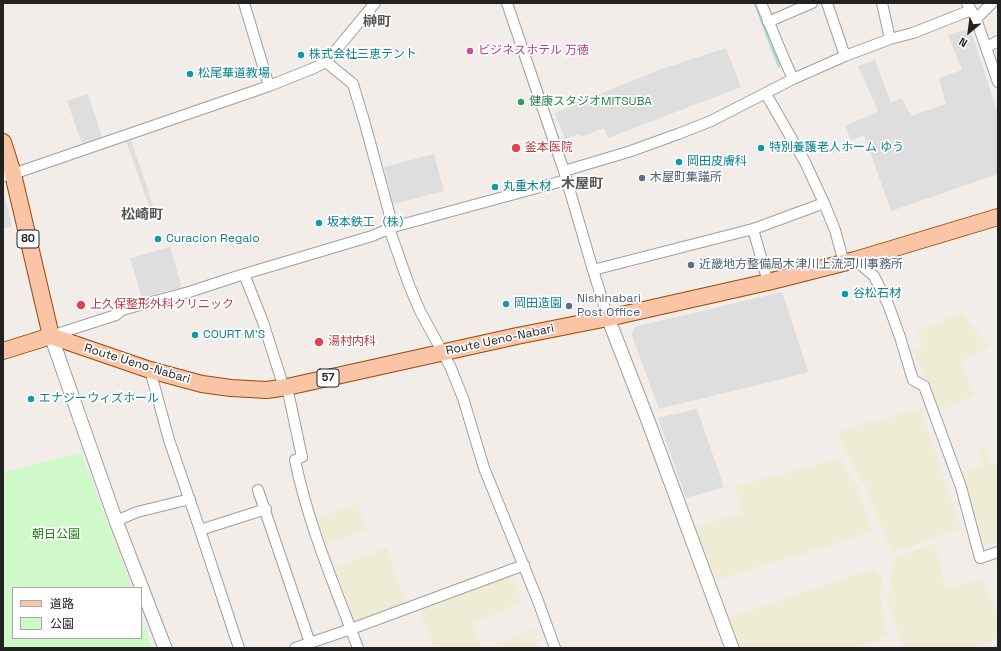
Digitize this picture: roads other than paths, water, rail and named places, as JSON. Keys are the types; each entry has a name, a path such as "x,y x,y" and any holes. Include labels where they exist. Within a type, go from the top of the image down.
{"main road":[{"name":"80","path":"3,142 8,175 51,336"},
{"name":"Route Ueno-Nabari","path":"51,336 150,370 202,384 231,388 267,390 608,318 768,282 850,262 998,217"},
{"path":"3,351 51,336"}],"street":[{"path":"244,3 269,86"},
{"path":"8,175 269,86 314,68 326,62 375,3"},
{"path":"507,3 565,176 608,318 732,648"},
{"path":"761,3 793,79"},
{"path":"768,22 812,3"},
{"path":"827,3 845,56"},
{"path":"882,3 890,39"},
{"path":"141,587 116,521 51,336 116,315 122,310 188,292 372,236 391,228 565,176 711,121 793,79 845,56 890,39 913,33 992,3"},
{"path":"971,11 987,47 998,82"},
{"path":"987,47 998,41"},
{"path":"326,62 353,84 366,124 391,228 409,285 420,311 450,366 462,398 484,468 524,564 555,648"},
{"path":"766,94 805,162 850,262 874,276 888,304 900,337 912,380 924,386 961,487 980,558 998,552"},
{"path":"593,270 760,227 824,203"},
{"path":"753,229 768,282"},
{"path":"244,274 263,322 285,387 302,457 295,460 299,479 318,543 358,648"},
{"path":"150,370 169,440 239,648"},
{"path":"258,490 266,509 310,643"},
{"path":"116,521 137,512 190,499"},
{"path":"200,530 266,509"},
{"path":"295,648 351,629 524,564"},
{"path":"142,588 165,648"}],"waterway":[{"path":"755,3 779,66"}],"place":[{"name":"ビジネスホテル 万徳","path":"470,51"},
{"name":"株式会社三恵テント","path":"301,55"},
{"name":"松尾華道教場","path":"190,74"},
{"name":"健康スタジオMITSUBA","path":"521,102"},
{"name":"釜本医院","path":"516,148"},
{"name":"特別養護老人ホーム ゆう","path":"761,148"},
{"name":"岡田皮膚科","path":"679,162"},
{"name":"木屋町集議所","path":"642,178"},
{"name":"丸重木材","path":"495,187"},
{"name":"坂本鉄工（株）","path":"319,223"},
{"name":"Curacion Regalo","path":"158,239"},
{"name":"近畿地方整備局木津川上流河川事務所","path":"691,265"},
{"name":"谷松石材","path":"845,294"},
{"name":"岡田造園","path":"506,304"},
{"name":"上久保整形外科クリニック","path":"81,305"},
{"name":"Nishinabari Post Office","path":"569,306"},
{"name":"COURT M'S","path":"195,335"},
{"name":"湯村内科","path":"319,342"},
{"name":"エナジーウィズホール","path":"31,399"}],"district":[{"name":"榊町","path":"377,22"},
{"name":"木屋町","path":"582,184"},
{"name":"松崎町","path":"142,215"}],"park label":[{"name":"朝日公園","path":"56,535"}]}
